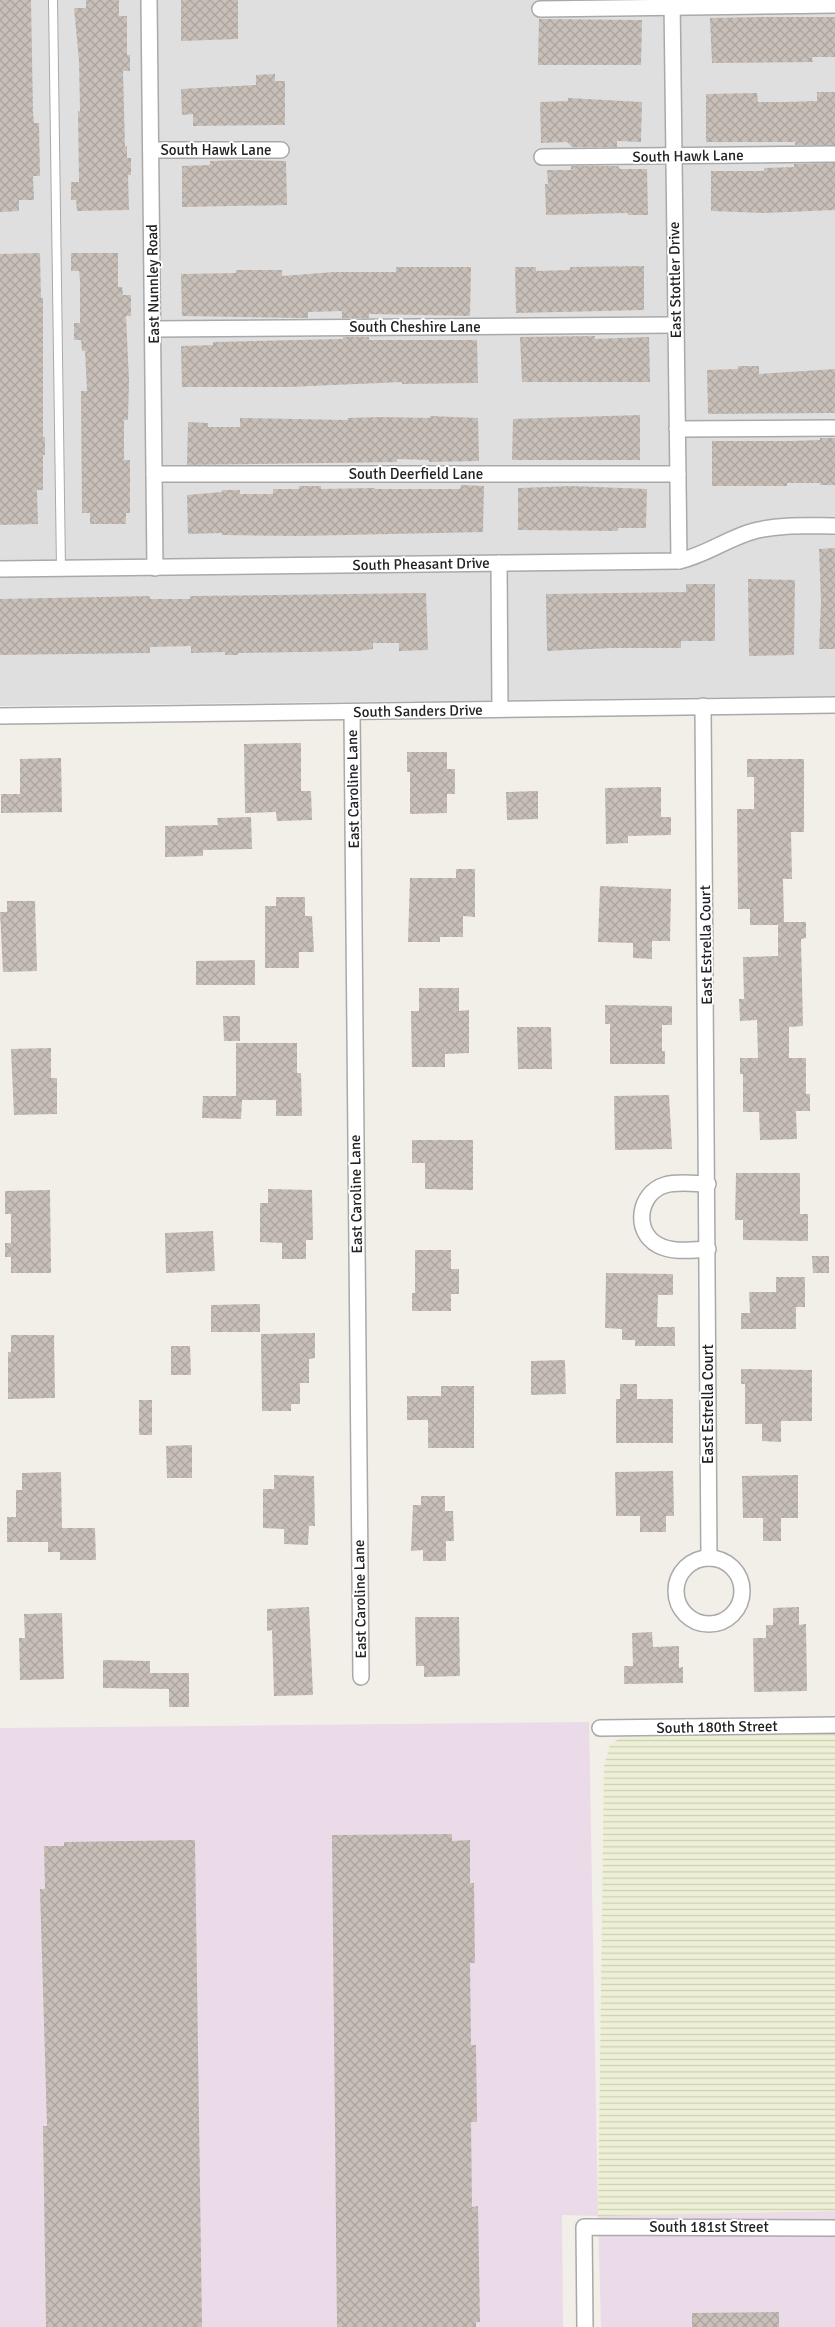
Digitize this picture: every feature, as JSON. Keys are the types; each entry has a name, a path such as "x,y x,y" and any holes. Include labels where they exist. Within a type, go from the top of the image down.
{"street":[{"name":"East Nunnley Road","path":"149,0 154,329 155,568"},
{"path":"540,9 672,3 835,5"},
{"name":"East Stottler Drive","path":"672,3 679,561"},
{"name":"South Hawk Lane","path":"151,150 281,150"},
{"name":"South Hawk Lane","path":"542,157 835,154"},
{"name":"South Cheshire Lane","path":"154,329 676,324"},
{"path":"677,429 835,428"},
{"name":"South Deerfield Lane","path":"154,474 678,474"},
{"name":"South Pheasant Drive","path":"0,569 61,570 679,561 695,557 753,532 777,526 835,526"},
{"path":"500,563 500,709"},
{"name":"South Sanders Drive","path":"0,716 835,705"},
{"name":"East Estrella Court","path":"703,706 708,1184 709,1558"},
{"name":"East Caroline Lane","path":"352,712 361,1677"},
{"path":"708,1184 666,1184 656,1189 645,1201 641,1218 643,1228 656,1245 676,1250 708,1249"},
{"path":"709,1558 724,1561 733,1568 739,1577 742,1588 742,1599 731,1617 712,1625 701,1624 687,1616 678,1603 676,1592 678,1581 683,1571 691,1563 709,1558"},
{"name":"South 180th Street","path":"600,1728 835,1725"},
{"name":"South 181st Street","path":"585,2327 584,2226 835,2228"}],"lane":[{"path":"53,0 61,570"}],"shaded area":[{"path":"0,0 835,0 835,696 0,706"},
{"path":"589,1722 598,2215 835,2211 835,2327 601,2327 598,2216 562,2215 563,2327 0,2327 0,1728"}],"green space":[{"path":"835,1734 835,2211 598,2216 604,1766 610,1745 621,1737"}],"building":[{"path":"0,0 31,0 33,112 34,123 39,123 40,176 33,176 34,200 19,200 19,211 0,212"},
{"path":"86,0 119,0 119,16 127,16 127,55 130,55 130,71 123,71 125,147 127,146 127,158 131,158 131,175 128,175 129,210 77,211 76,200 71,200 71,182 79,182 79,61 74,8 86,8"},
{"path":"181,0 238,0 238,39 181,41"},
{"path":"835,17 835,57 812,57 813,62 712,63 710,18"},
{"path":"539,19 642,20 641,65 538,65"},
{"path":"275,74 275,81 285,81 285,125 193,126 193,114 182,115 181,89 256,85 256,75"},
{"path":"817,92 835,92 835,145 795,145 795,142 706,142 706,94 757,93 758,102 784,102 817,101"},
{"path":"568,98 642,102 641,142 617,141 617,147 572,147 567,142 541,143 540,102 568,101"},
{"path":"210,161 286,161 287,205 182,207 182,166 210,165"},
{"path":"835,163 835,210 764,213 711,211 711,171 764,171 764,168 794,167 794,164"},
{"path":"571,166 618,166 620,169 647,169 648,215 628,215 628,213 546,215 545,184 548,184 547,170 571,170"},
{"path":"40,253 41,298 43,298 43,437 45,437 45,455 43,455 43,490 37,490 38,524 0,525 0,254"},
{"path":"71,253 118,253 118,287 122,287 123,295 131,295 131,316 126,316 129,380 128,420 124,420 124,460 130,460 130,513 126,513 126,524 90,524 90,513 82,513 81,391 87,391 85,351 82,351 81,340 74,340 74,323 80,323 80,281 79,271 71,271"},
{"path":"644,266 644,310 516,313 515,267 536,267 536,271 570,270 570,267"},
{"path":"396,267 471,267 470,316 369,314 369,318 342,318 342,311 308,312 308,318 182,316 181,274 236,273 236,270 282,270 282,276 334,272 396,272"},
{"path":"595,336 595,339 649,337 650,382 522,382 520,337"},
{"path":"343,337 369,337 369,340 477,340 478,383 402,384 402,382 289,387 182,387 181,346 213,345 213,342 343,339"},
{"path":"738,366 759,366 759,374 835,369 835,413 708,414 707,370 738,369"},
{"path":"640,415 640,460 512,460 513,419"},
{"path":"430,416 478,418 479,461 429,462 429,460 397,459 397,462 187,465 188,422 208,423 208,427 240,427 240,418 348,420 348,418 381,417 430,418"},
{"path":"820,438 835,438 835,485 787,483 787,486 712,486 712,441 792,441 820,440"},
{"path":"461,485 484,486 483,532 300,536 222,535 222,533 188,534 187,495 222,492 222,490 240,490 240,494 273,494 273,489 299,489 299,486 321,486 321,489 460,489"},
{"path":"572,486 647,489 646,528 618,528 618,531 518,530 518,488"},
{"path":"835,548 835,649 819,649 821,602 819,549"},
{"path":"748,579 795,580 794,655 749,656"},
{"path":"686,584 715,584 715,641 681,641 681,648 612,648 547,651 546,594 686,592"},
{"path":"426,593 428,650 399,651 399,643 373,643 373,649 358,651 238,653 238,655 225,655 225,652 191,653 191,646 150,647 150,653 0,655 0,599 150,596 150,599 190,599 190,596"},
{"path":"301,743 301,791 311,791 312,820 277,821 276,812 245,813 244,744"},
{"path":"407,752 447,752 447,769 455,769 455,794 447,794 447,813 410,814 410,772 407,772"},
{"path":"61,758 62,812 1,813 1,794 20,794 20,759"},
{"path":"747,759 804,759 804,832 791,832 792,879 783,879 784,922 806,922 806,938 801,939 803,1026 789,1027 789,1058 806,1058 806,1094 810,1094 810,1111 796,1111 797,1139 760,1140 759,1112 743,1112 743,1074 740,1074 740,1058 758,1058 757,1020 740,1021 739,999 744,999 743,957 778,956 778,925 750,925 750,909 738,909 737,809 754,809 754,777 747,777"},
{"path":"661,787 661,817 671,817 671,835 628,836 628,843 606,844 605,788"},
{"path":"538,791 538,819 507,820 506,792"},
{"path":"251,817 252,849 203,850 203,856 165,857 165,826 218,825 217,818"},
{"path":"456,869 475,869 475,917 463,916 463,937 440,937 440,942 408,942 410,878 456,878"},
{"path":"600,886 671,889 670,941 652,941 652,959 633,958 633,943 598,942"},
{"path":"276,897 305,897 305,916 312,916 314,952 299,952 299,968 265,968 265,906 276,906"},
{"path":"7,901 35,901 37,971 3,972 0,912 7,912"},
{"path":"255,960 255,985 196,985 196,961"},
{"path":"419,988 459,988 459,1011 469,1010 469,1053 445,1054 445,1067 412,1067 411,1011 419,1011"},
{"path":"605,1005 672,1006 672,1025 662,1025 662,1051 665,1051 665,1064 610,1064 610,1024 605,1024"},
{"path":"223,1016 240,1016 240,1041 224,1041"},
{"path":"517,1027 551,1027 552,1069 518,1069"},
{"path":"236,1043 297,1043 297,1073 301,1073 302,1116 276,1116 276,1100 242,1100 241,1119 202,1118 203,1096 236,1096"},
{"path":"51,1048 51,1078 57,1078 57,1114 14,1115 11,1049"},
{"path":"669,1095 672,1149 615,1150 614,1096"},
{"path":"412,1140 473,1140 473,1190 425,1189 425,1163 412,1163"},
{"path":"736,1173 800,1173 800,1214 808,1214 808,1241 743,1240 743,1220 735,1220"},
{"path":"268,1189 312,1190 313,1240 306,1240 306,1259 282,1259 282,1243 260,1242 260,1203 268,1203"},
{"path":"50,1190 51,1273 11,1273 11,1257 5,1257 5,1243 11,1243 11,1214 5,1214 5,1191"},
{"path":"213,1231 215,1271 166,1273 165,1233"},
{"path":"415,1250 451,1250 451,1269 459,1269 459,1294 451,1294 451,1311 412,1311 412,1293 415,1293"},
{"path":"812,1256 829,1256 829,1273 813,1273"},
{"path":"606,1273 673,1274 673,1295 658,1295 657,1327 675,1327 675,1346 635,1346 635,1340 622,1340 622,1329 605,1328"},
{"path":"776,1277 805,1277 805,1307 796,1307 796,1329 741,1329 741,1313 750,1313 749,1292 776,1292"},
{"path":"260,1304 260,1332 211,1332 211,1305"},
{"path":"315,1333 315,1358 309,1359 309,1383 300,1383 300,1404 291,1404 291,1411 262,1411 261,1334"},
{"path":"11,1335 54,1335 55,1398 8,1399 8,1352 11,1352"},
{"path":"171,1346 190,1346 191,1375 171,1375"},
{"path":"565,1360 566,1394 531,1395 531,1361"},
{"path":"741,1369 812,1370 812,1421 781,1421 781,1442 762,1441 762,1424 745,1424 745,1384 741,1384"},
{"path":"620,1384 637,1384 637,1399 673,1399 673,1443 616,1443 616,1399 620,1399"},
{"path":"441,1386 474,1386 474,1448 428,1448 428,1420 407,1420 407,1396 441,1396"},
{"path":"139,1400 152,1400 152,1435 139,1435"},
{"path":"192,1445 192,1478 167,1478 166,1446"},
{"path":"673,1471 674,1516 666,1516 666,1532 640,1532 640,1516 616,1516 615,1472"},
{"path":"61,1472 62,1528 95,1528 96,1560 60,1560 60,1552 48,1552 48,1542 7,1542 7,1517 16,1517 16,1490 22,1490 22,1473"},
{"path":"274,1475 314,1476 315,1526 309,1526 308,1545 284,1544 284,1529 263,1528 263,1489 274,1489"},
{"path":"798,1475 798,1518 781,1518 781,1541 763,1541 763,1518 743,1518 742,1476"},
{"path":"421,1496 445,1496 445,1511 453,1511 454,1541 446,1541 446,1561 423,1561 423,1550 411,1551 413,1505 421,1505"},
{"path":"309,1607 313,1695 274,1696 272,1630 267,1631 267,1609"},
{"path":"799,1607 799,1625 806,1624 807,1691 754,1692 753,1638 766,1638 766,1625 773,1625 773,1608"},
{"path":"62,1613 64,1679 20,1680 19,1638 25,1638 24,1614"},
{"path":"415,1617 459,1617 460,1676 424,1677 424,1666 416,1666"},
{"path":"652,1632 653,1647 679,1646 679,1668 683,1667 683,1683 624,1684 624,1666 633,1666 632,1633"},
{"path":"103,1660 150,1661 150,1673 189,1673 189,1707 169,1707 169,1689 103,1688"},
{"path":"452,1834 452,1841 470,1840 470,1883 474,1883 475,1963 470,1963 471,2045 476,2045 477,2122 471,2122 472,2207 478,2206 480,2322 476,2322 476,2327 337,2327 332,1835"},
{"path":"195,1840 202,2327 46,2327 43,2126 47,2126 40,1889 45,1889 44,1846 64,1846 64,1842"},
{"path":"779,2312 779,2327 692,2327 692,2313"}]}
